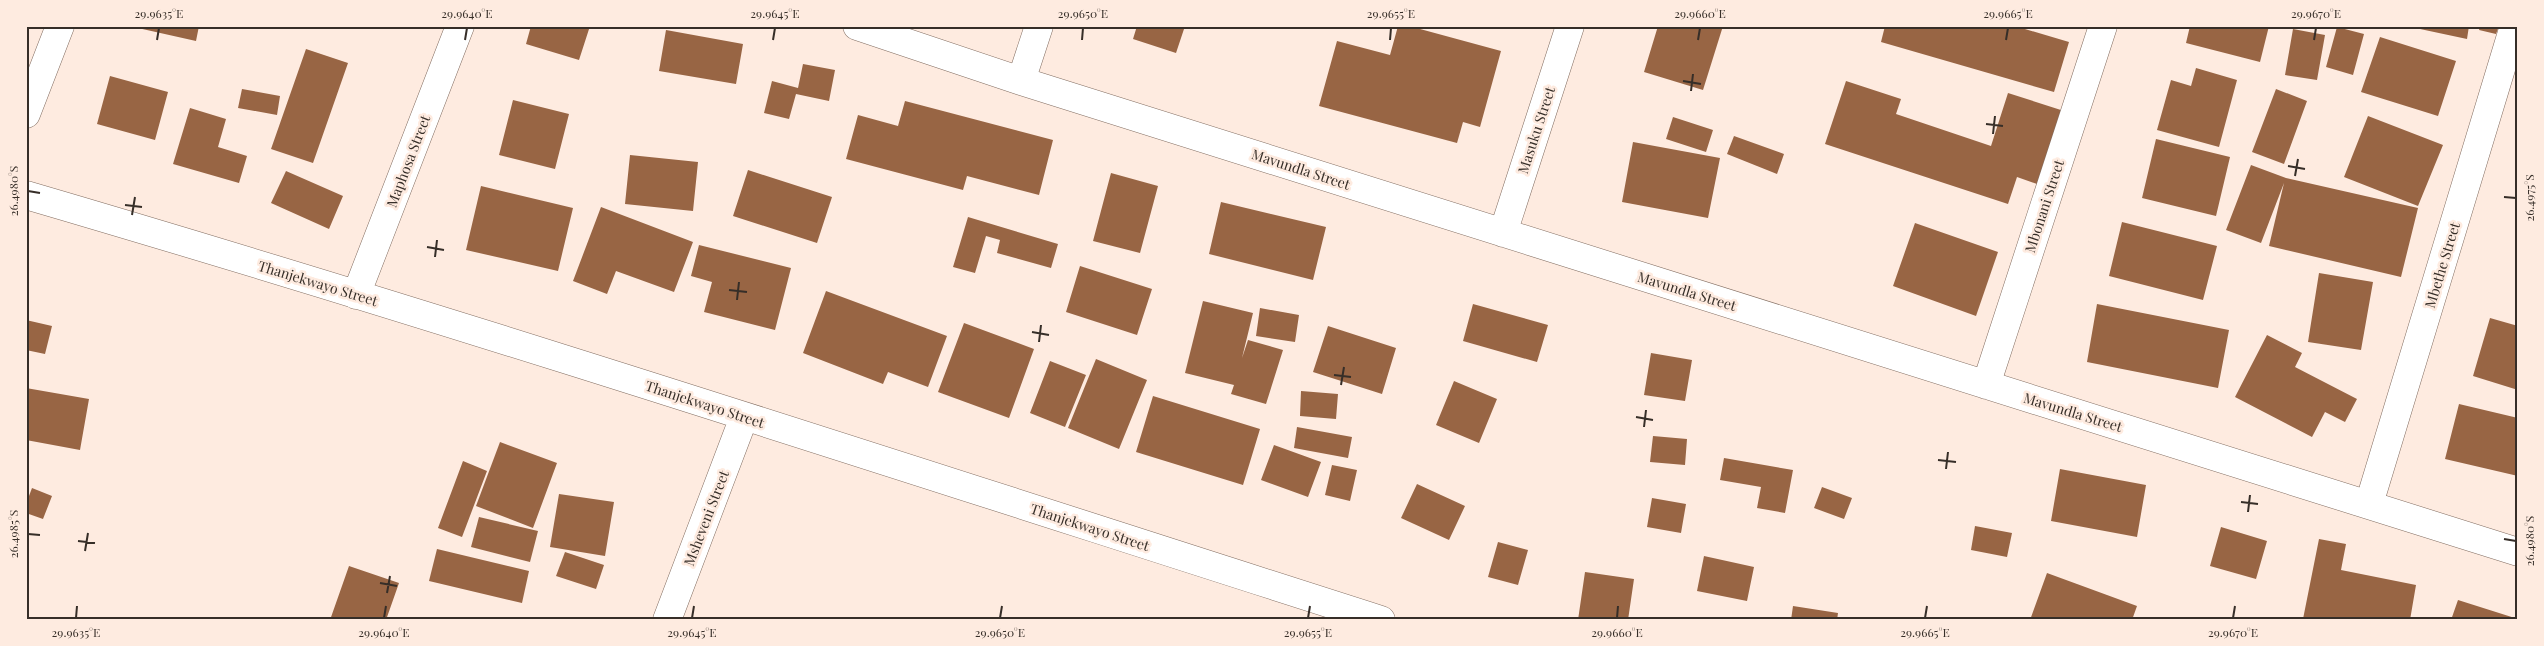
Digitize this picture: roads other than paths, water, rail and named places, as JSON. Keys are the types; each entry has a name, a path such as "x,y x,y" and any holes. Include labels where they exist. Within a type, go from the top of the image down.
{"street":[{"path":"26,114 60,26"},
{"name":"Maphosa Street","path":"356,295 460,26"},
{"name":"Mavundla Street","path":"857,26 1022,81 2518,552"},
{"path":"1022,81 1039,26"},
{"name":"Masuku Street","path":"1503,233 1570,26"},
{"name":"Mbonani Street","path":"1986,385 2103,26"},
{"name":"Mbethe Street","path":"2369,504 2514,26"},
{"name":"Thanjekwayo Street","path":"26,195 356,295 1381,620"},
{"name":"Msheveni Street","path":"668,620 744,417"}]}
